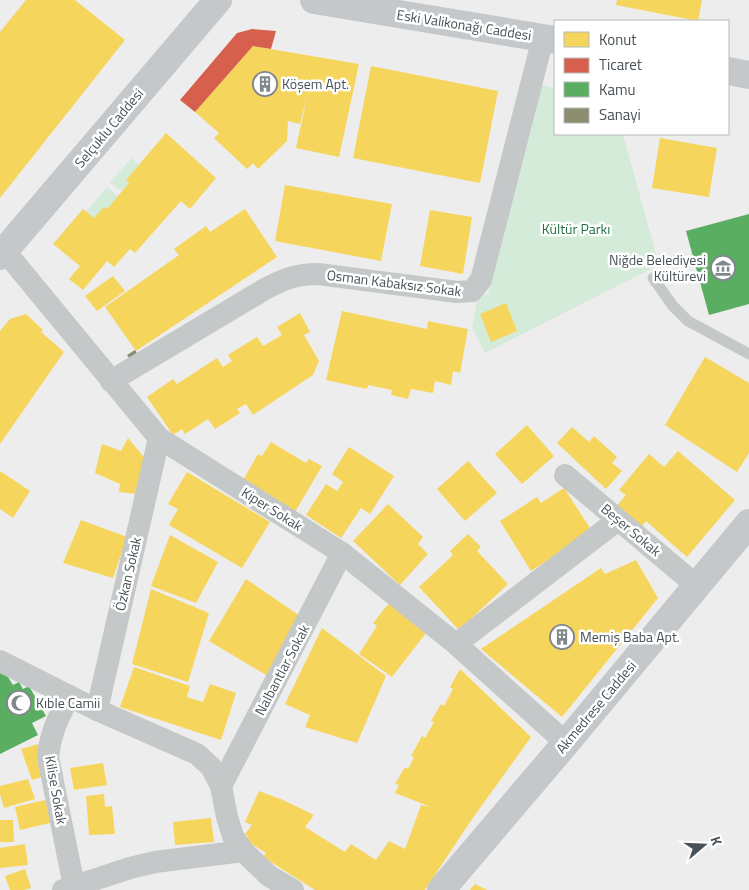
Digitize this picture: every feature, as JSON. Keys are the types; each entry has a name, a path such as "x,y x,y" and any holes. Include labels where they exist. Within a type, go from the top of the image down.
{"street":[{"name":"Selçuklu Caddesi","path":"2,253 218,0"},
{"name":"Eski Valikonağı Caddesi","path":"314,0 549,39"},
{"name":"Osman Kabaksız Sokak","path":"111,381 265,289 285,279 301,274 318,274 457,292 472,291 481,280 549,39"},
{"path":"729,71 749,75"},
{"name":"Kiper Sokak","path":"2,253 159,438 342,553 456,644 566,743"},
{"name":"Özkan Sokak","path":"98,710 159,438"},
{"name":"Beşer Sokak","path":"565,475 697,586"},
{"path":"456,644 618,520"},
{"name":"Akmedrese Caddesi","path":"441,890 749,523"},
{"name":"Nalbantlar Sokak","path":"221,786 342,553"},
{"path":"0,660 98,710 197,754 211,767 221,786 233,836 243,851 270,876 293,890"},
{"name":"Kilise Sokak","path":"69,696 49,741 48,757 69,888 155,862 243,851"}],"lane":[{"path":"653,278 673,306 688,321 749,354"}],"green space":[{"name":"Kültür Parkı","path":"537,84 554,88 554,135 623,135 659,265 485,353 472,328 478,295 488,295"},
{"path":"131,158 139,165 126,180 129,183 122,191 110,183"},
{"path":"107,187 118,196 107,209 104,207 94,219 86,212"}],"building: Konut":[{"path":"26,0 75,0 125,40 0,198 0,32"},
{"path":"617,0 702,0 698,20 616,5"},
{"name":"Köşem Apt.","path":"253,46 359,64 339,157 296,148 308,93 300,124 288,121 287,141 258,169 253,163 247,169 214,138 219,133 195,112"},
{"path":"371,66 498,91 480,183 353,158"},
{"path":"166,133 216,178 190,209 181,201 135,253 130,249 114,267 107,261 83,290 69,279 80,266 53,244 83,209 94,218 104,207 107,209 129,183 126,180"},
{"path":"660,138 717,148 709,197 652,188"},
{"path":"285,185 392,204 381,261 275,241"},
{"path":"245,209 277,257 136,351 105,307 179,255 174,249 206,226 210,232"},
{"path":"430,210 472,217 463,274 420,266"},
{"path":"113,276 125,291 97,311 85,296"},
{"path":"506,303 517,331 491,342 480,314"},
{"path":"342,311 427,329 428,321 468,329 460,373 453,371 451,385 435,381 433,393 411,389 408,399 391,395 392,390 368,385 367,389 326,380"},
{"path":"300,313 310,332 304,335 319,361 313,375 253,415 246,404 237,409 240,413 215,429 208,419 185,434 182,429 173,435 147,397 173,379 177,384 217,358 223,367 232,361 228,355 257,337 263,346 282,335 277,327"},
{"path":"26,314 43,330 41,332 64,352 0,444 0,331 10,319"},
{"path":"705,357 749,383 749,453 737,472 665,425"},
{"path":"527,425 554,456 522,484 495,454"},
{"path":"572,427 589,442 594,436 617,457 612,463 622,471 606,489 557,443"},
{"path":"128,438 147,461 138,494 119,492 120,484 95,473 102,444 121,451"},
{"path":"271,442 306,463 309,459 322,466 295,512 242,482 258,454 262,456"},
{"path":"349,447 394,476 370,514 361,508 341,538 306,515 326,484 337,491 343,482 332,474"},
{"path":"678,451 735,500 687,557 646,521 640,529 615,508 626,495 619,490 649,454 664,467"},
{"path":"468,461 497,493 465,521 437,489"},
{"path":"0,471 30,491 13,518 0,509"},
{"path":"187,472 270,522 242,568 169,525 178,509 168,504"},
{"path":"564,488 592,531 531,571 500,521 537,497 541,503"},
{"path":"388,504 423,537 418,544 428,554 400,585 353,541"},
{"path":"81,520 127,537 113,578 63,563"},
{"path":"468,534 481,547 477,551 508,584 459,630 419,587 453,555 450,551"},
{"path":"170,535 218,562 196,603 151,586"},
{"name":"Memiş Baba Apt.","path":"636,560 658,598 562,717 481,649 601,568 605,574"},
{"path":"246,579 300,616 268,676 209,641"},
{"path":"151,589 209,613 188,682 132,664"},
{"path":"390,602 426,633 392,677 359,654 377,626 373,623"},
{"path":"322,628 386,676 357,743 305,727 310,715 285,704"},
{"path":"134,667 190,686 187,697 203,702 210,684 236,693 221,740 120,707"},
{"path":"460,669 531,737 470,822 425,890 315,890 263,857 266,853 245,840 248,837 245,834 252,825 245,822 259,791 314,815 305,827 345,852 351,844 376,860 389,841 405,849 421,805 431,807 395,793 399,785 395,784 405,767 408,769 414,757 411,756 422,736 425,738 434,722 431,721 441,704 444,706 453,689 450,687"},
{"path":"38,744 48,775 32,780 21,749"},
{"path":"103,763 107,785 74,790 70,768"},
{"path":"28,779 35,799 4,808 0,786"},
{"path":"104,794 105,807 112,806 115,834 89,835 86,796"},
{"path":"49,799 54,822 20,830 15,807"},
{"path":"211,818 214,842 175,845 173,822"},
{"path":"0,820 13,820 14,842 0,842"},
{"path":"25,844 28,865 0,868 0,848"},
{"path":"25,869 31,888 10,890 5,876"},
{"path":"475,884 487,890 470,890"}],"building: Ticaret":[{"path":"252,29 276,31 271,49 253,46 195,112 180,100 237,33"}],"building: Kamu":[{"name":"Niğde Belediyesi Kültürevi","path":"749,214 749,304 709,315 686,231"},
{"name":"Kıble Camii","path":"4,671 13,685 19,682 23,689 29,686 46,716 32,723 38,735 0,754 0,673"}],"building: Sanayi":[{"path":"135,350 139,356 131,361 127,355"}],"place":[{"name":"Köşem Apt.","path":"265,84"},
{"name":"Niğde Belediyesi Kültürevi","path":"723,268"},
{"name":"Memiş Baba Apt.","path":"562,637"},
{"name":"Kıble Camii","path":"19,703"}]}
